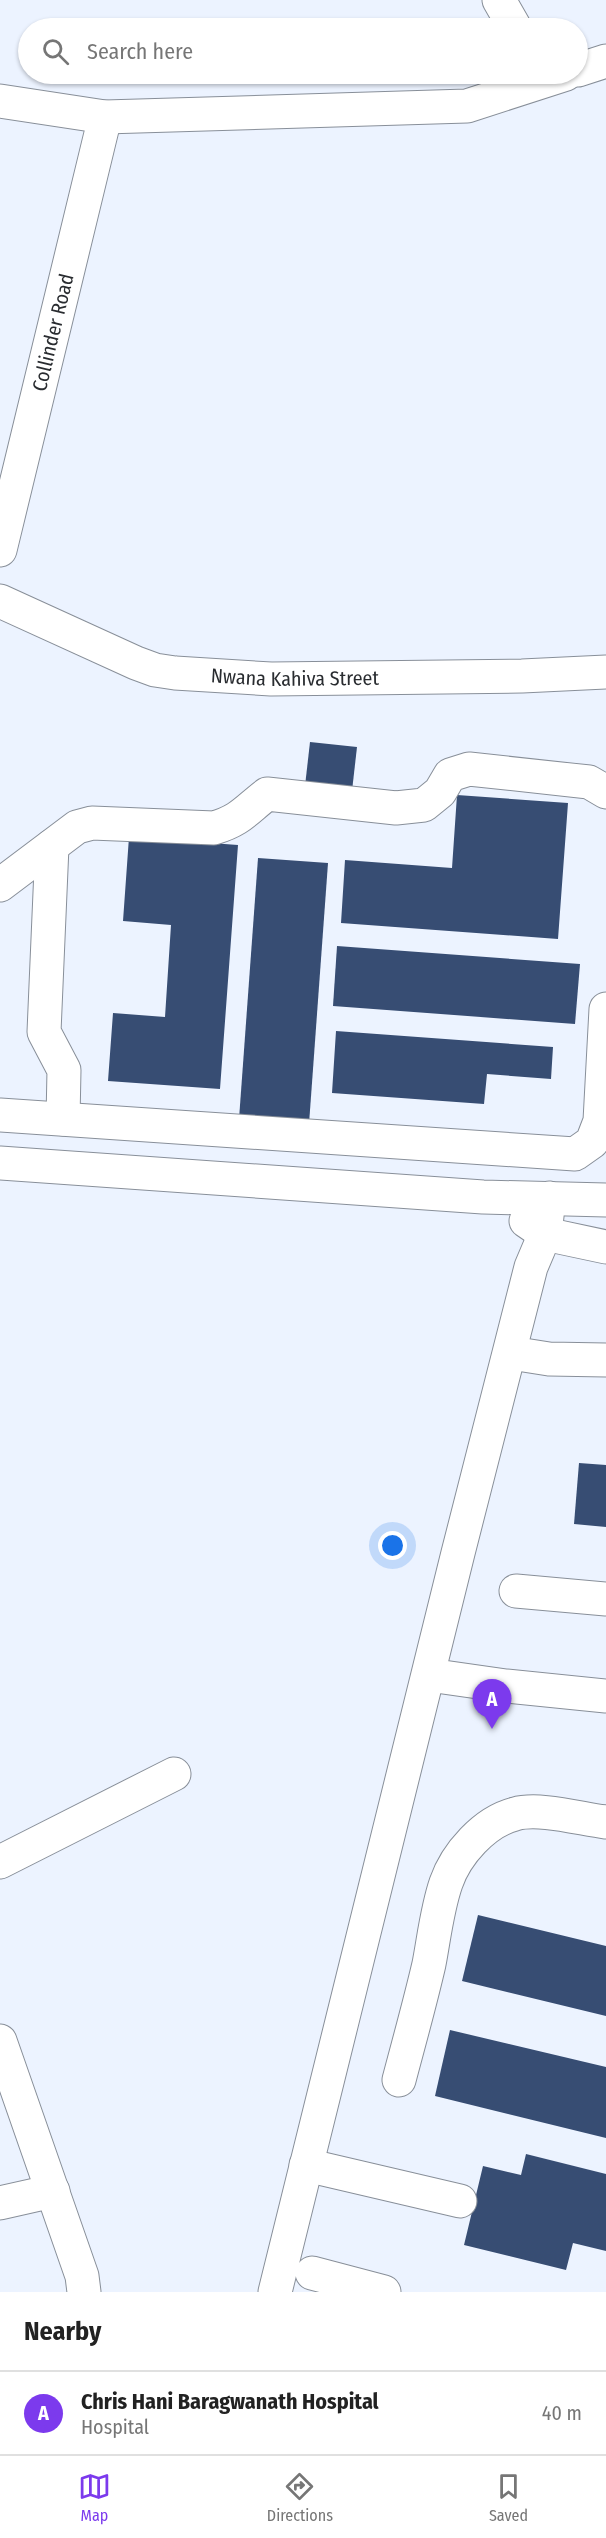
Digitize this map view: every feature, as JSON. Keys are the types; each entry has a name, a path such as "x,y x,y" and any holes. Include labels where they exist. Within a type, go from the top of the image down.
{"street":[{"path":"500,0 510,18"},
{"path":"588,67 606,61"},
{"path":"0,101 105,117 467,106 528,84"},
{"name":"Collinder Road","path":"0,550 105,117"},
{"name":"Nwana Kahiva Street","path":"0,601 136,663 155,670 174,673 271,679 522,676 606,672"},
{"path":"0,885 77,827 92,824 214,828 230,824 267,794 396,808 424,805 440,792 450,775 468,769 589,782 606,792"},
{"path":"52,846 44,1032 64,1070 63,1119"},
{"path":"0,1115 575,1154 592,1142 600,1120 606,1009"},
{"path":"0,1163 483,1197 606,1200"},
{"path":"483,1197 497,1203 545,1234 606,1247"},
{"path":"384,2292 298,2280 306,2165 531,1267 545,1234 549,1198"},
{"path":"511,1353 549,1359 606,1360"},
{"path":"516,1590 606,1599"},
{"path":"429,1675 506,1686 606,1696"},
{"path":"0,1862 174,1774"},
{"path":"399,2080 428,1967 446,1883 467,1847 492,1825 515,1814 530,1812 606,1822"},
{"path":"0,2041 82,2276 84,2292"},
{"path":"306,2165 460,2201"},
{"path":"0,2203 53,2191"}],"building":[{"path":"310,742 357,747 352,791 305,786"},
{"path":"457,795 568,803 558,939 341,923 345,860 452,868"},
{"path":"129,837 238,845 220,1089 108,1081 113,1013 165,1017 171,925 123,921"},
{"path":"258,858 328,863 309,1124 239,1119"},
{"path":"337,946 580,964 575,1024 333,1006"},
{"path":"336,1031 553,1047 551,1079 487,1074 484,1104 332,1093"},
{"path":"579,1463 606,1465 606,1527 574,1524"},
{"path":"478,1915 606,1946 606,2016 462,1981"},
{"path":"450,2030 606,2067 606,2138 435,2096"},
{"path":"526,2154 606,2174 606,2251 573,2243 566,2270 464,2245 483,2166 521,2175"}],"place":[{"name":"Chris Hani Baragwanath Hospital","path":"492,1729"}]}
